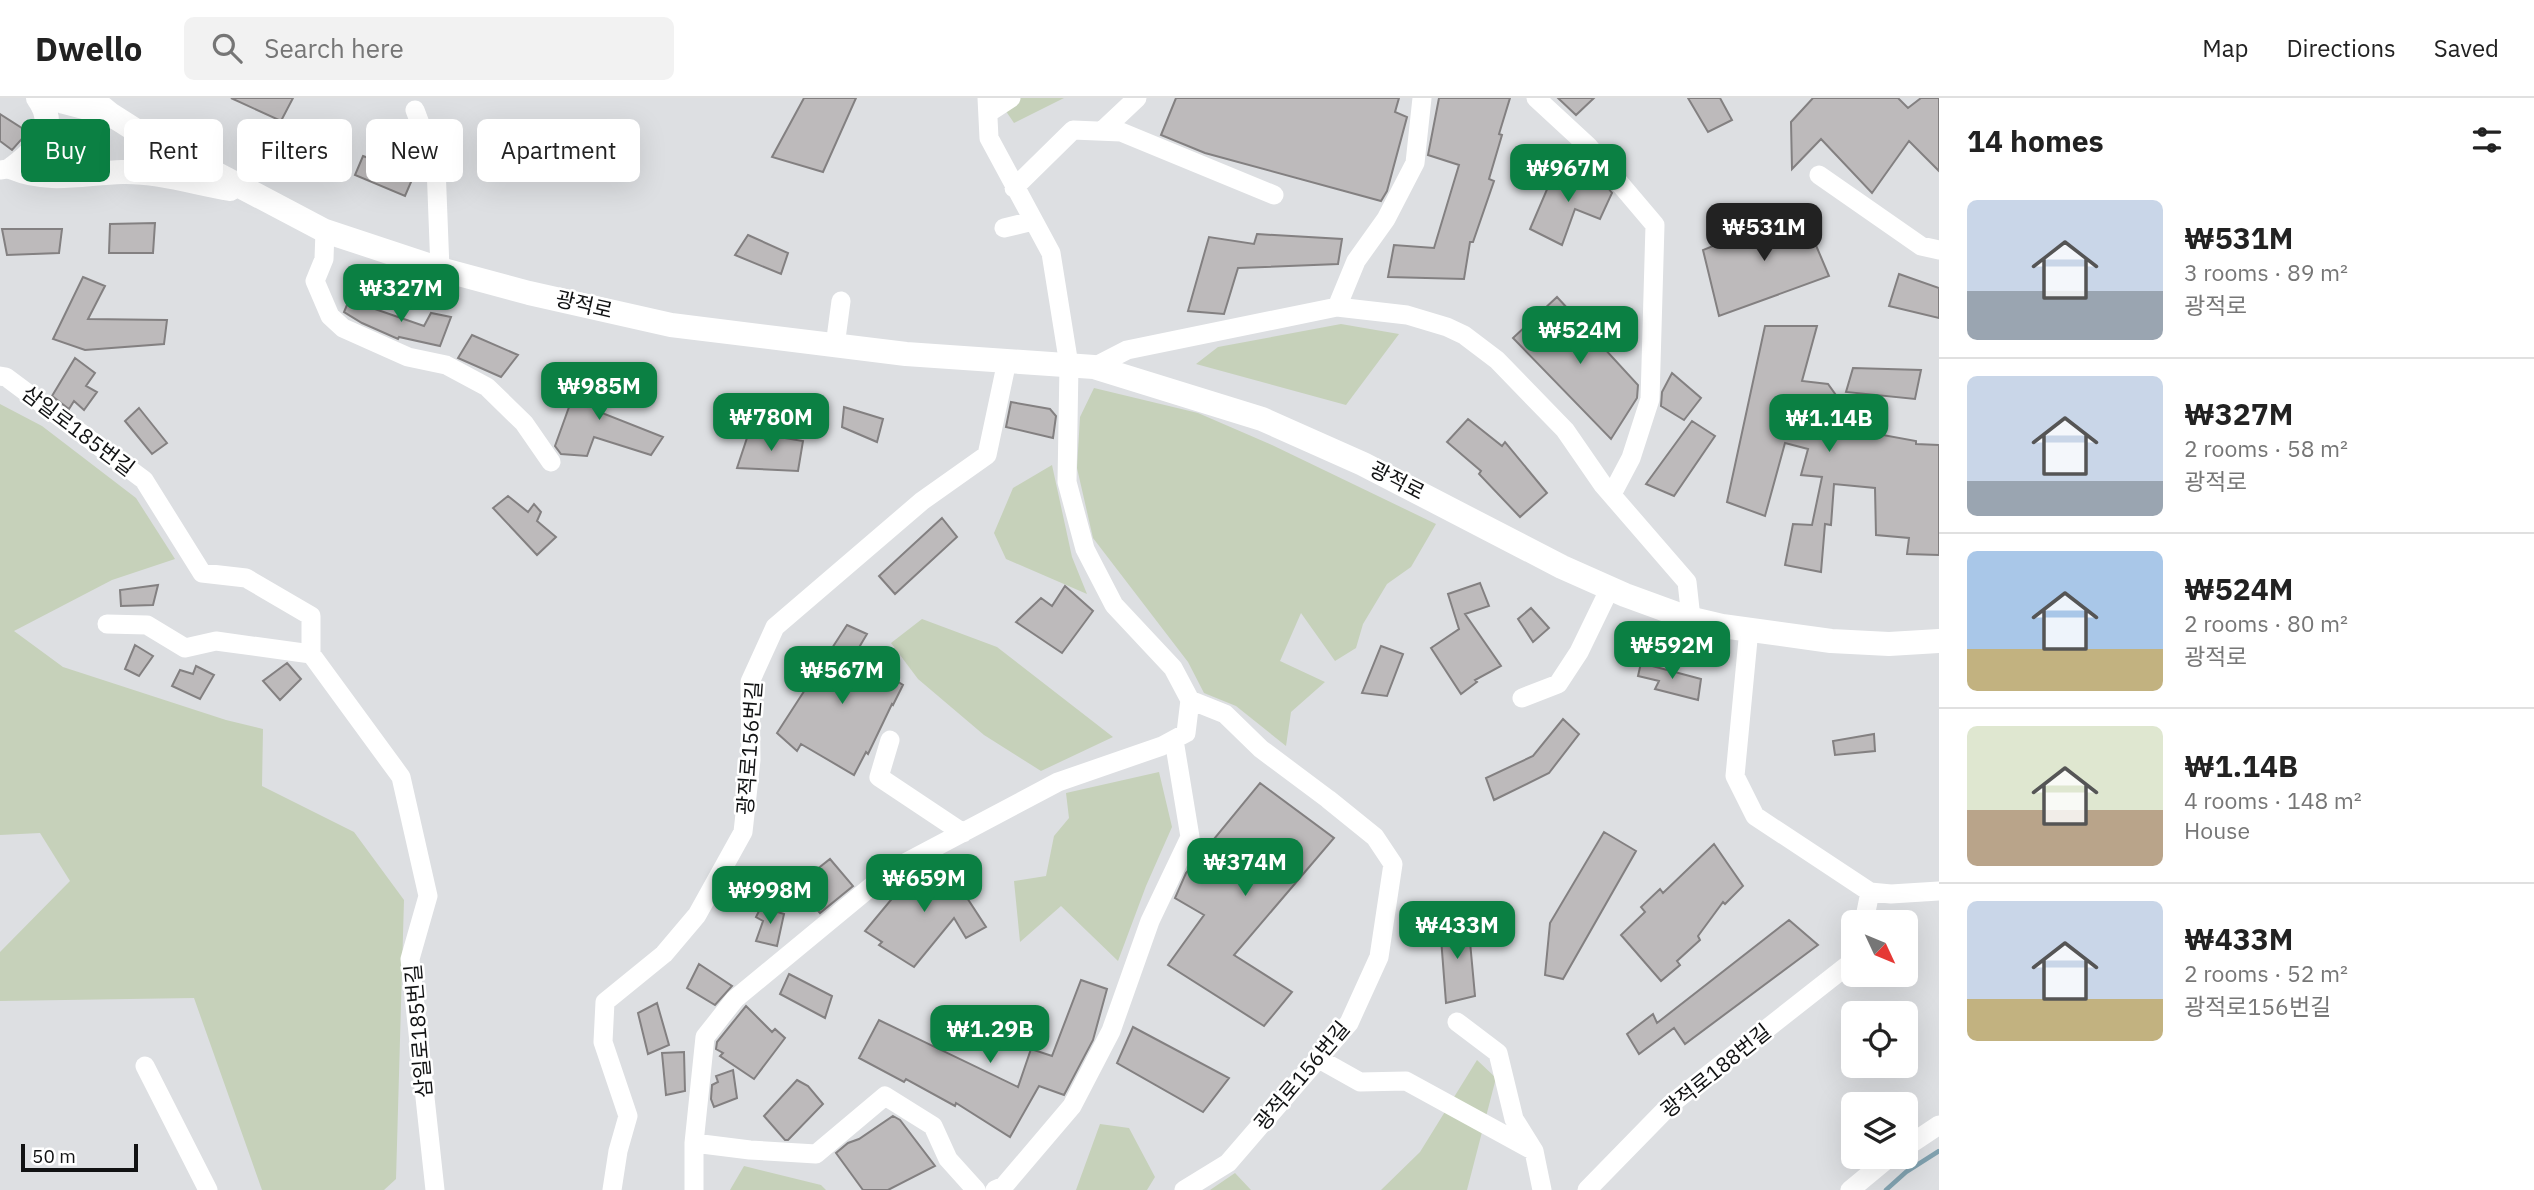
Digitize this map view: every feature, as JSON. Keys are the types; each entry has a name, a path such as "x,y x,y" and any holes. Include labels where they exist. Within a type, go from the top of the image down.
{"main road":[{"path":"7,169 30,155 43,141 47,125 38,98"},
{"name":"광적로","path":"57,98 110,114"},
{"name":"광적로","path":"90,98 143,135 325,231 440,269 671,326 906,354 1094,367 1262,419 1363,464 1562,567 1691,618 1831,641 1889,644 1939,641"},
{"path":"7,169 28,174 76,177 123,172 162,176 254,194"}],"street":[{"path":"694,1190 694,1143 705,1037 735,999 890,871 1058,782 1162,746 1186,733 1190,700 1173,668 1114,605 1085,549 1067,482 1069,365 1051,253 989,138 987,105 1011,98"},
{"path":"1102,131 1137,98"},
{"path":"1337,307 1356,261 1386,219 1415,163 1422,98"},
{"path":"1536,98 1588,146 1655,225 1650,399 1631,458 1612,494"},
{"path":"415,110 436,166 440,269"},
{"path":"7,169 69,159 110,114"},
{"path":"1014,188 1073,130 1121,132 1274,195"},
{"path":"1819,175 1921,246 1939,250"},
{"path":"1004,228 1033,222"},
{"path":"325,231 324,260 315,281 330,316 342,328 408,357 446,365 487,387 524,423 551,462"},
{"path":"835,346 841,301"},
{"path":"1094,367 1127,350 1337,307 1407,315 1447,327 1464,335 1510,373 1564,430 1612,494 1687,582 1691,618"},
{"name":"광적로156번길","path":"612,1190 618,1151 628,1116 603,1042 605,1002 664,954 697,915 743,832 751,760 750,682 775,627 922,501 987,455 1007,360"},
{"name":"삼일로185번길","path":"0,376 6,377 144,480 202,573 246,578 311,616 311,654 401,777 428,896 410,959 435,1190"},
{"path":"1522,698 1558,684 1579,652 1610,588"},
{"path":"107,624 147,625 185,648 216,641 311,654"},
{"path":"1749,629 1735,776 1755,817 1870,892 1913,894 1939,891"},
{"name":"광적로156번길","path":"1184,1190 1228,1163 1349,1023 1379,957 1393,864 1375,837 1261,749 1224,714 1190,700"},
{"path":"890,740 879,777 963,833"},
{"path":"996,1190 1004,1186 1073,1106 1111,1031 1150,921 1191,837 1174,740"},
{"path":"1866,910 1870,892"},
{"name":"광적로188번길","path":"1587,1190 1671,1104 1841,970"},
{"path":"1457,1022 1498,1053 1514,1119 1534,1151 1542,1190"},
{"path":"1319,1059 1360,1082 1406,1081 1534,1151"},
{"path":"145,1066 208,1190"},
{"path":"694,1143 816,1154 885,1096 933,1126 948,1159 976,1190"},
{"path":"1918,1139 1939,1125"},
{"path":"1850,1190 1875,1169"}],"green space":[{"path":"997,98 1064,98 1014,123"},
{"path":"1341,324 1399,334 1346,405 1196,364 1218,347"},
{"path":"1094,388 1198,413 1272,445 1436,524 1411,567 1387,584 1363,624 1356,648 1335,661 1301,613 1280,661 1325,682 1291,712 1286,746 1236,706 1204,693 1188,662 1093,538 1077,468 1080,417"},
{"path":"0,404 42,426 136,498 175,559 112,580 14,631 63,667 226,720 263,729 262,786 354,832 404,900 396,1179 384,1190 262,1190 194,998 0,1001 0,952 70,881 40,833 0,835"},
{"path":"1052,465 1072,557 1087,594 1006,559 994,533 1013,488"},
{"path":"922,619 997,647 1113,737 1041,771 984,735 918,679 891,643"},
{"path":"1159,772 1172,827 1118,961 1061,906 1020,942 1014,881 1046,876 1054,836 1069,818 1066,793"},
{"path":"1477,1060 1496,1078 1467,1190 1381,1190 1420,1152"},
{"path":"1100,1124 1129,1128 1155,1177 1147,1190 1076,1190"},
{"path":"744,1166 821,1185 826,1190 730,1190"},
{"path":"1235,1173 1251,1190 1210,1190"}],"building":[{"path":"231,98 293,98 282,119"},
{"path":"804,98 856,98 823,172 772,157"},
{"path":"1176,98 1399,98 1395,112 1407,117 1387,191 1381,201 1205,153 1161,135"},
{"path":"1439,98 1510,98 1489,179 1494,181 1473,242 1470,242 1464,279 1388,277 1394,245 1434,248 1459,165 1428,155"},
{"path":"1558,98 1594,98 1576,115"},
{"path":"1688,98 1720,98 1732,120 1708,132"},
{"path":"1813,98 1898,98 1908,108 1921,98 1939,98 1939,171 1909,141 1872,193 1821,139 1792,169 1791,122"},
{"path":"0,114 21,128 21,140 12,150 0,141"},
{"path":"363,156 366,157 366,180 355,175"},
{"path":"1557,166 1608,188 1612,193 1600,219 1575,209 1562,245 1530,229"},
{"path":"372,182 411,182 405,196"},
{"path":"1801,210 1829,276 1719,316 1703,250"},
{"path":"155,223 153,253 109,253 110,224"},
{"path":"2,229 62,229 59,253 7,255"},
{"path":"1257,234 1342,239 1338,264 1238,268 1224,314 1188,311 1209,237 1254,244"},
{"path":"748,235 788,253 781,274 735,255"},
{"path":"1899,274 1939,288 1939,318 1889,306"},
{"path":"83,277 105,286 88,319 167,320 164,344 85,350 53,339"},
{"path":"1557,297 1638,385 1637,398 1611,439 1513,338"},
{"path":"349,300 424,326 431,313 451,317 440,346 399,337 398,339 344,312"},
{"path":"1765,326 1817,326 1802,381 1828,384 1853,419 1850,429 1916,441 1916,444 1939,445 1939,555 1907,554 1909,538 1876,535 1875,488 1834,484 1831,525 1825,524 1821,572 1785,565 1793,524 1812,525 1822,477 1801,475 1808,449 1785,443 1765,516 1727,502"},
{"path":"472,335 518,355 501,377 458,358"},
{"path":"75,358 95,373 86,386 97,392 84,410 74,401 69,409 52,396"},
{"path":"1853,368 1921,370 1915,399 1846,392"},
{"path":"582,371 614,379 602,413 663,437 651,455 594,437 587,456 561,454 555,446"},
{"path":"1672,373 1701,398 1684,420 1661,406 1662,392"},
{"path":"1011,402 1050,409 1056,416 1053,438 1006,427"},
{"path":"844,407 883,419 877,442 842,427"},
{"path":"139,408 167,443 152,454 125,421"},
{"path":"1468,419 1502,446 1505,442 1547,493 1520,517 1479,474 1481,471 1447,442"},
{"path":"1692,421 1715,436 1674,496 1646,484"},
{"path":"749,432 803,441 798,471 737,468"},
{"path":"508,496 528,512 534,504 541,512 537,521 556,537 537,555 493,508"},
{"path":"942,518 957,537 895,594 879,576"},
{"path":"1480,583 1489,606 1465,614 1501,666 1475,680 1477,682 1461,694 1431,648 1459,629 1448,594"},
{"path":"158,585 153,605 121,606 120,590"},
{"path":"1065,586 1093,611 1062,653 1016,622 1041,598 1052,606"},
{"path":"1531,608 1549,628 1533,642 1518,619"},
{"path":"847,625 867,634 854,656 903,685 868,754 866,752 854,775 801,744 797,751 777,733"},
{"path":"135,645 153,656 139,676 125,669"},
{"path":"1381,646 1403,654 1387,696 1362,693"},
{"path":"287,663 301,679 280,700 263,681"},
{"path":"1641,663 1701,679 1698,700 1655,689 1659,681 1638,676"},
{"path":"196,666 214,675 200,699 172,686 180,670 193,674"},
{"path":"1563,719 1579,734 1549,773 1494,800 1486,778 1533,756"},
{"path":"1874,734 1875,751 1835,755 1833,741"},
{"path":"1260,783 1334,838 1234,955 1292,992 1264,1026 1168,965 1204,915 1175,898 1186,873"},
{"path":"1604,832 1636,851 1563,979 1545,975 1550,923"},
{"path":"1714,844 1743,886 1725,904 1723,902 1698,936 1700,940 1677,961 1680,965 1661,981 1621,935 1645,912 1641,907 1660,889 1663,893"},
{"path":"941,858 986,927 966,938 954,918 914,967 879,945 882,942 865,931 900,889"},
{"path":"830,859 853,886 820,913 809,900 825,886 811,874"},
{"path":"761,907 784,914 777,946 756,941 763,921 756,917"},
{"path":"1468,920 1475,996 1446,1003 1440,925"},
{"path":"1789,920 1818,945 1685,1044 1674,1028 1639,1054 1627,1034 1653,1014 1657,1023"},
{"path":"699,964 732,986 715,1005 687,988"},
{"path":"789,974 832,996 825,1018 780,994"},
{"path":"1081,980 1107,989 1093,1040 1064,1095 1039,1086 1010,1137 956,1103 955,1106 906,1079 904,1082 859,1058 879,1020 1018,1087 1031,1049 1052,1056"},
{"path":"657,1003 669,1045 648,1054 638,1013"},
{"path":"746,1006 772,1032 775,1029 785,1038 754,1079 720,1056 723,1053 716,1049 717,1042"},
{"path":"1133,1027 1229,1078 1203,1112 1117,1063"},
{"path":"684,1052 685,1091 666,1095 662,1053"},
{"path":"733,1070 737,1098 714,1107 711,1099 712,1085 718,1082 716,1076"},
{"path":"797,1080 808,1086 823,1104 785,1140 764,1116"},
{"path":"893,1116 900,1120 935,1166 888,1190 863,1190 836,1153"}],"waterway":[{"path":"1886,1190 1906,1172 1939,1151"}]}
